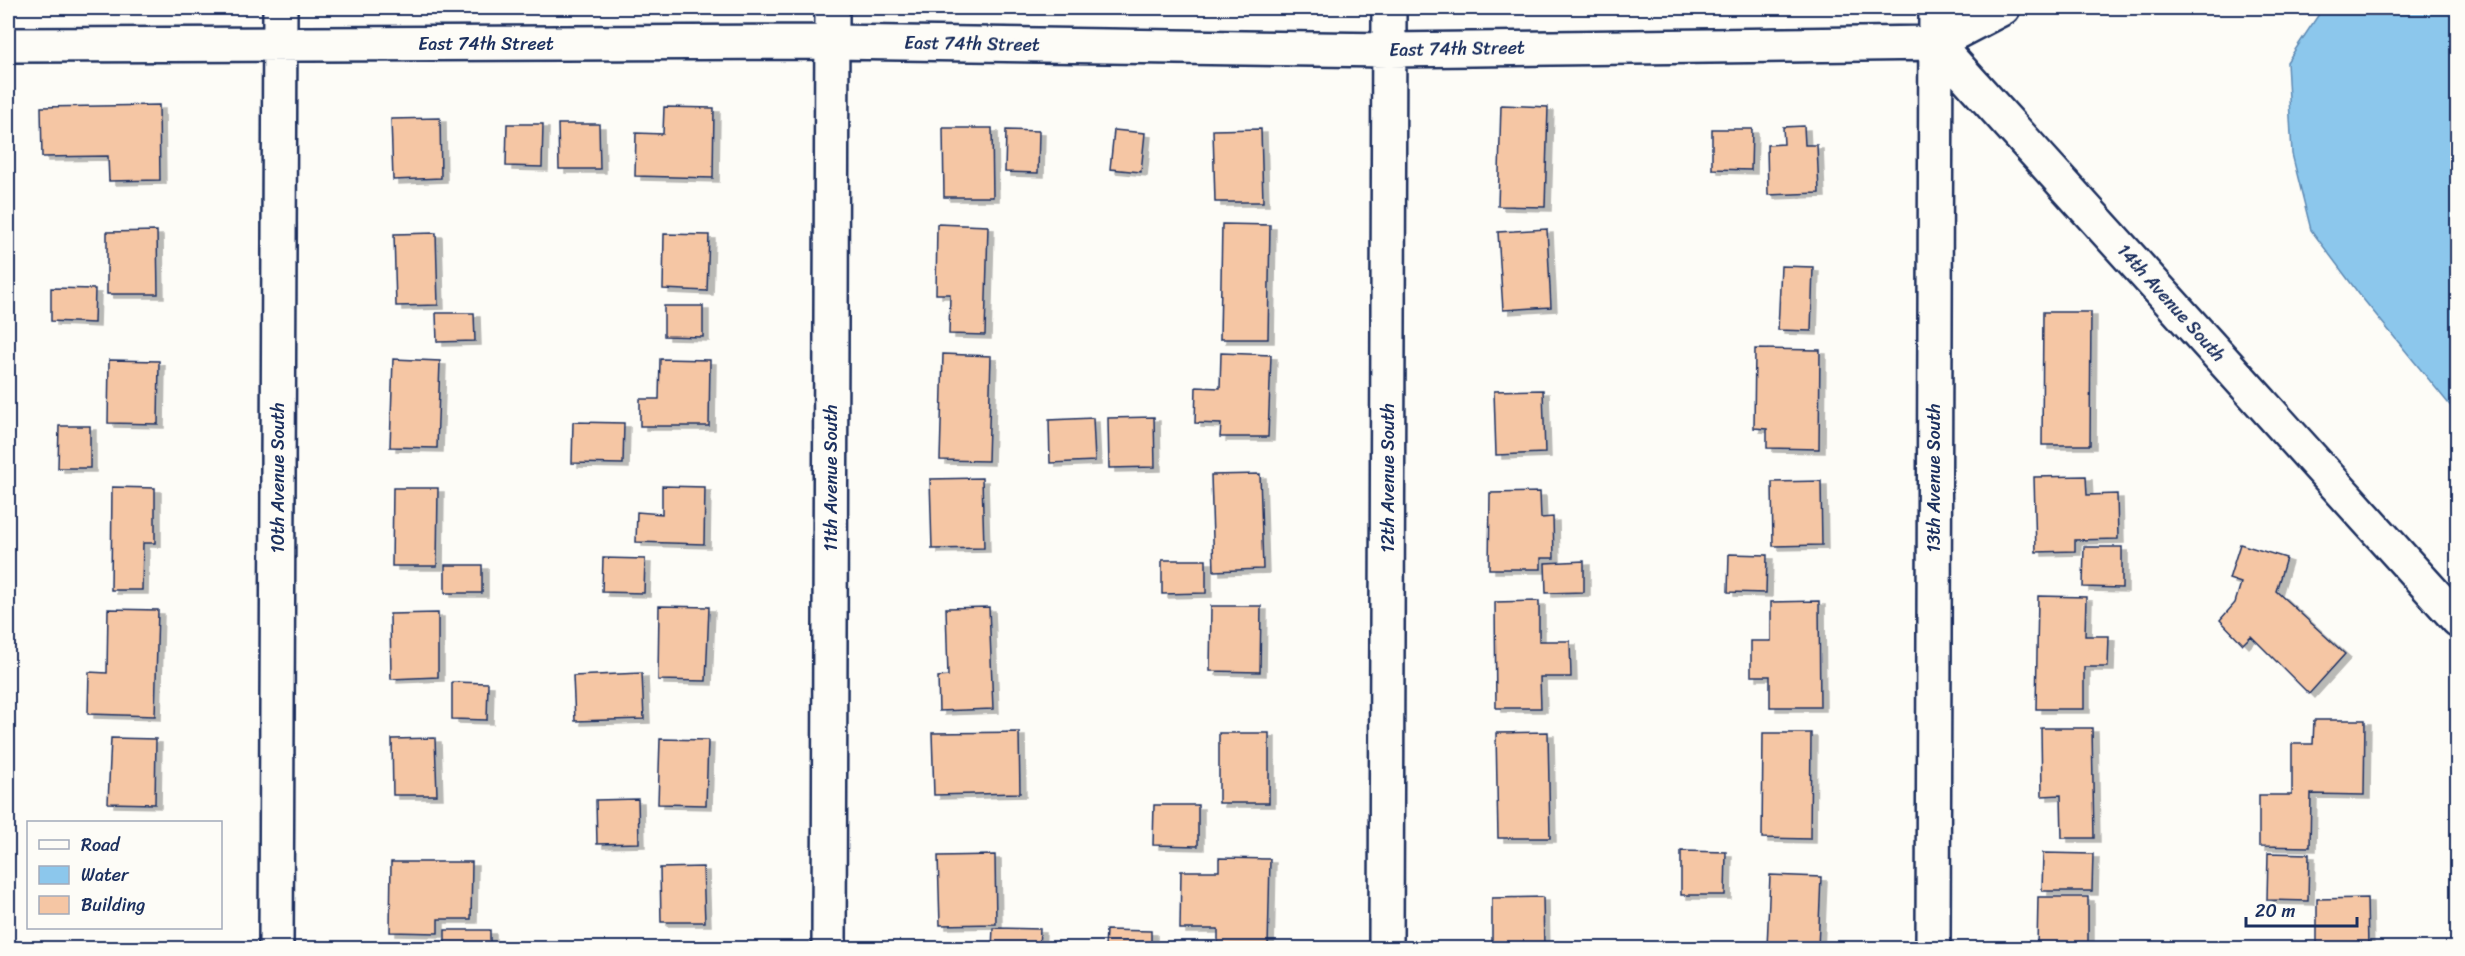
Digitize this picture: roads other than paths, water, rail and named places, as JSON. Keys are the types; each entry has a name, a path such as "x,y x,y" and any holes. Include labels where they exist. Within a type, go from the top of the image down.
{"street":[{"name":"10th Avenue South","path":"276,948 280,8"},
{"name":"11th Avenue South","path":"829,948 832,8"},
{"name":"12th Avenue South","path":"1386,948 1389,8"},
{"name":"13th Avenue South","path":"1933,948 1936,8"},
{"path":"1936,43 2003,8"},
{"name":"East 74th Street","path":"8,45 832,42 1389,50 1936,43"},
{"name":"14th Avenue South","path":"1936,43 2457,620"}],"water":[{"path":"2323,8 2457,8 2457,414 2359,294 2311,230 2292,154 2287,62"}]}
